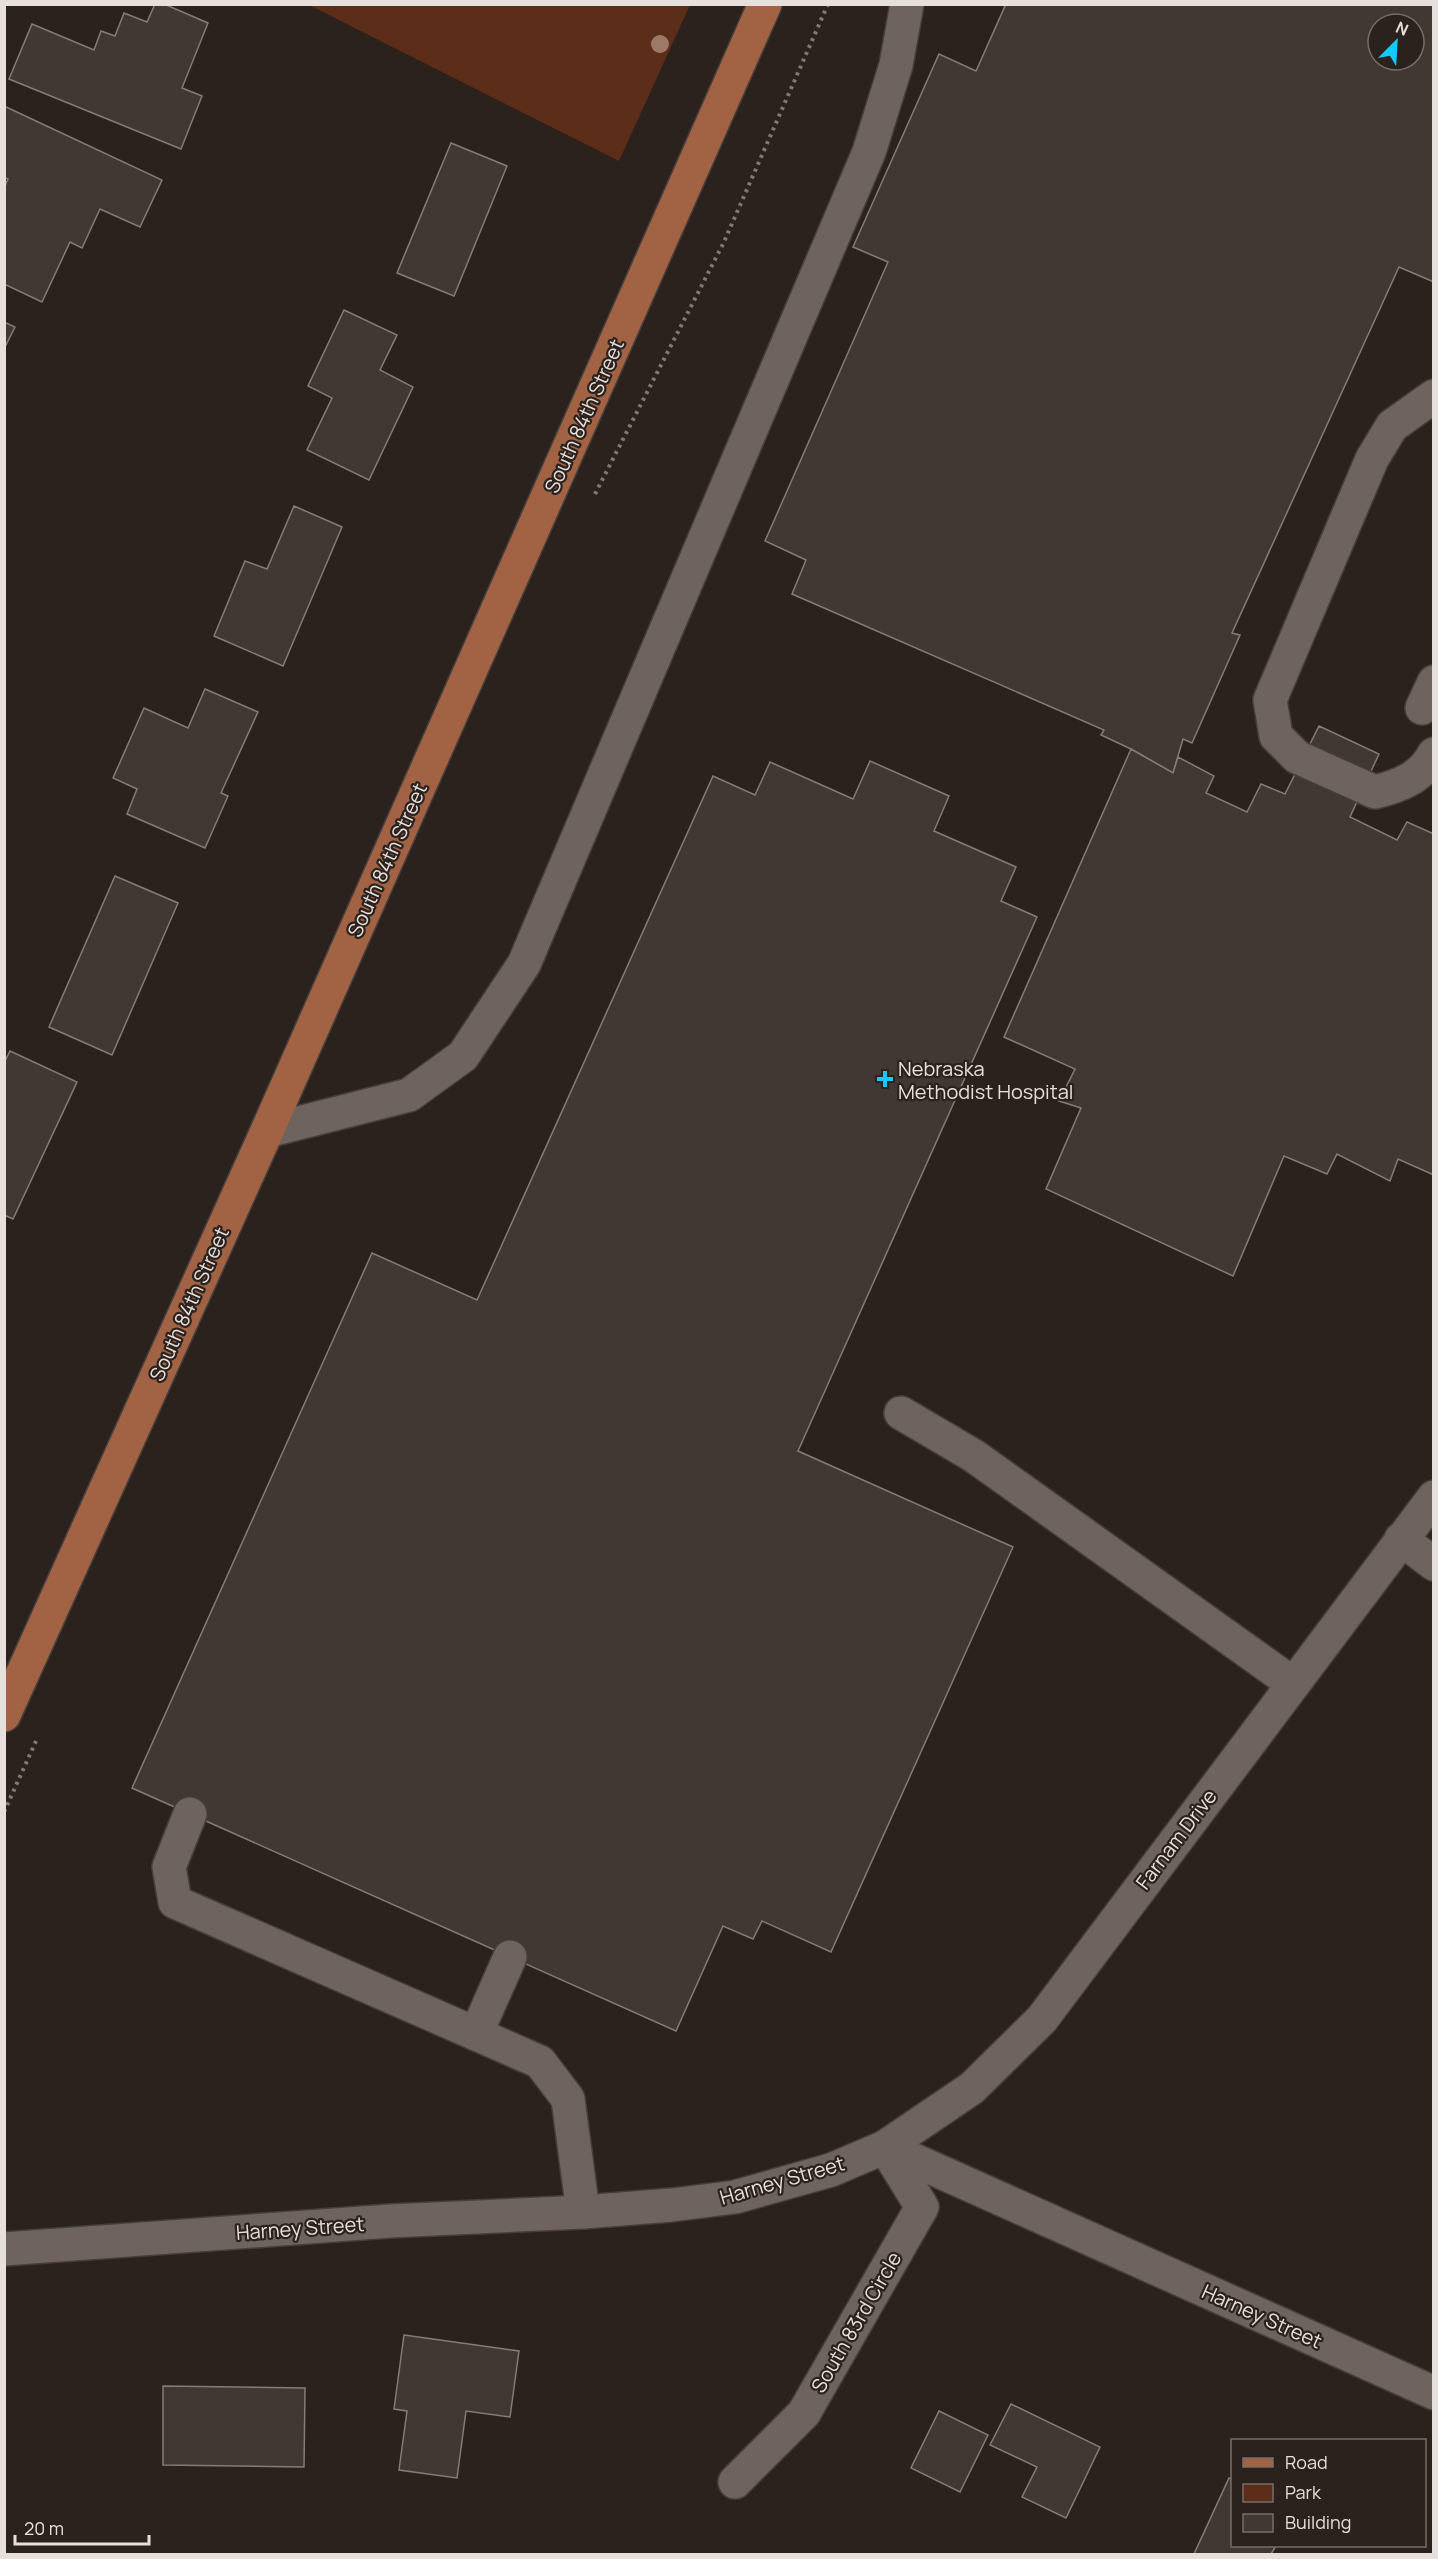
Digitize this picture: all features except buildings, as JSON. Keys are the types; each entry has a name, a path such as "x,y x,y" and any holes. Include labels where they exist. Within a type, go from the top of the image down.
{"main road":[{"name":"South 84th Street","path":"4,1714 267,1131 765,4"}],"street":[{"path":"267,1131 408,1095 463,1056 524,964 869,152 896,65 907,4"},
{"path":"1434,396 1392,426 1372,459 1270,700 1276,736 1297,757 1375,792 1409,781 1429,763 1434,754"},
{"path":"901,1413 974,1456 1292,1683"},
{"name":"Farnam Drive","path":"885,2147 972,2088 1042,2019 1292,1683 1434,1497"},
{"path":"1401,1539 1434,1563"},
{"path":"190,1814 169,1867 175,1902 540,2061 568,2099 583,2212"},
{"path":"476,2034 510,1957"},
{"name":"Harney Street","path":"4,2249 390,2221 583,2212 672,2205 735,2197 831,2170 885,2147 1434,2393"},
{"name":"South 83rd Circle","path":"735,2482 804,2413 922,2207 885,2147"}],"green space":[{"path":"309,5 690,5 619,161"}],"place":[{"name":"Nebraska Methodist Hospital","path":"885,1079"}]}
